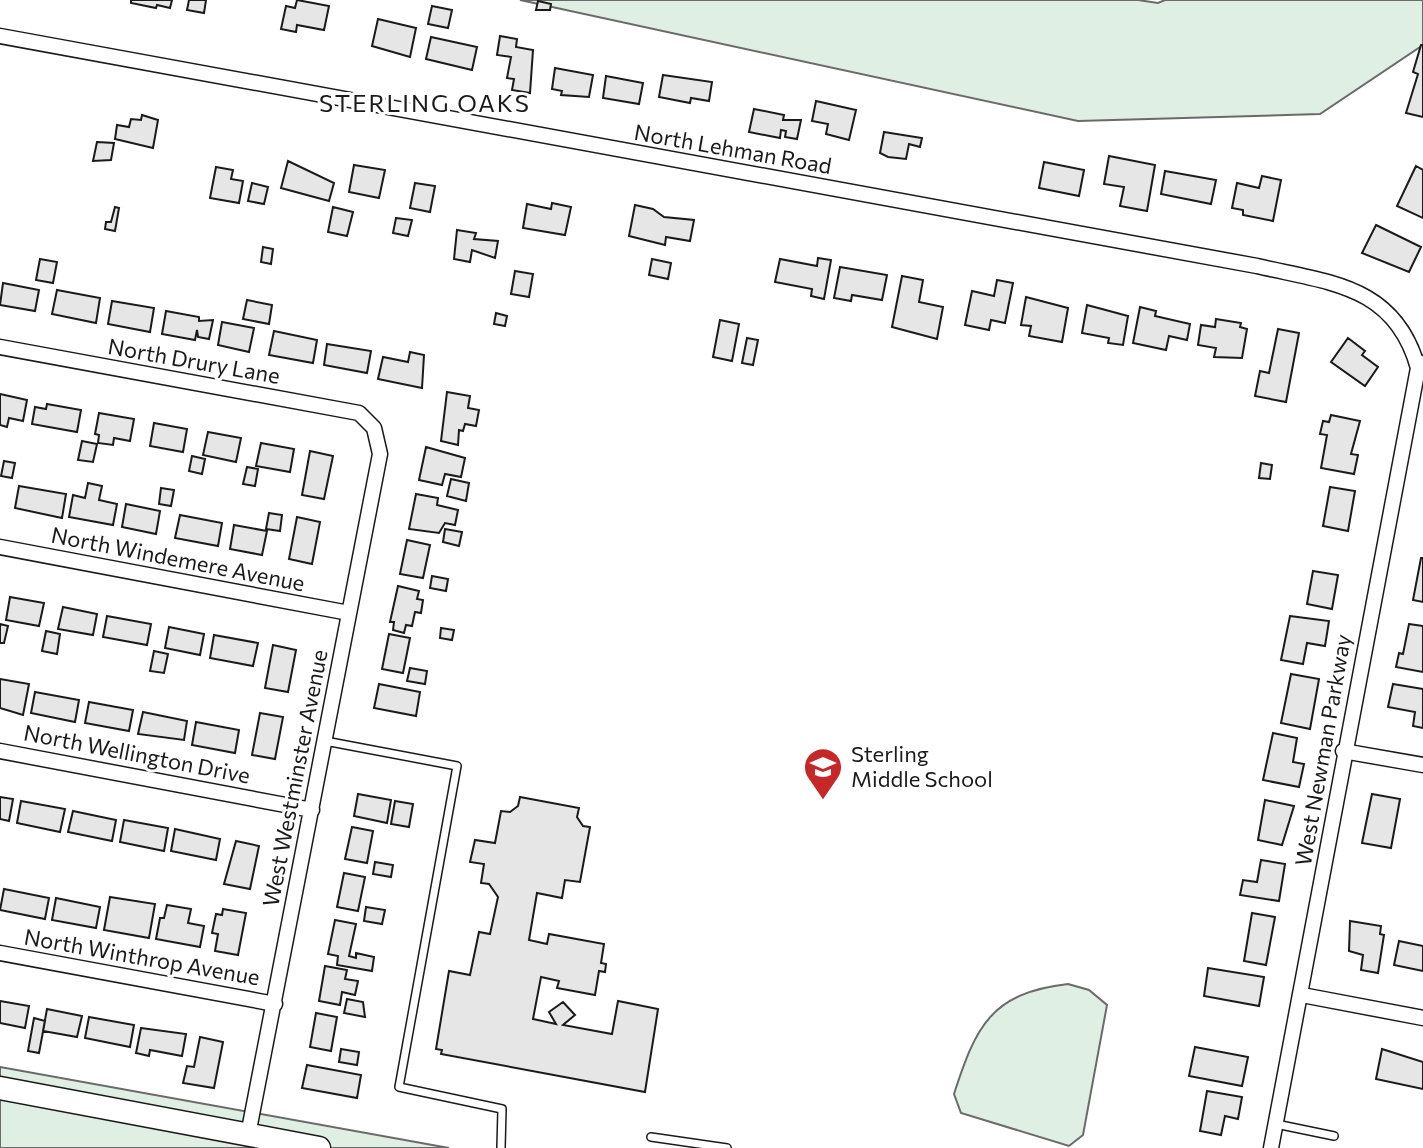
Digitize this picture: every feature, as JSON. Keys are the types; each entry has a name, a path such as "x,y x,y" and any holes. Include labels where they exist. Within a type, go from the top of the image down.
{"main road":[{"path":"0,1088 319,1148"}],"street":[{"name":"North Lehman Road","path":"0,36 1257,266 1326,282 1379,302 1401,325 1420,365"},
{"name":"North Drury Lane","path":"0,347 359,413 374,428"},
{"name":"West Newman Parkway","path":"1271,1148 1302,995 1343,751 1420,365"},
{"name":"West Westminster Avenue","path":"248,1135 380,454 374,428"},
{"name":"North Windemere Avenue","path":"0,547 349,613"},
{"name":"North Wellington Drive","path":"0,751 312,810"},
{"path":"1343,751 1423,765"},
{"name":"North Winthrop Avenue","path":"0,953 275,1004"},
{"path":"1302,995 1423,1018"}],"lane":[{"path":"325,741 457,766 399,1087 502,1109 501,1148"},
{"path":"1276,1124 1334,1136"},
{"path":"651,1137 727,1148"}],"green space":[{"path":"520,0 1138,0 1158,3 1165,0 1423,0 1423,45 1320,114 1078,121"},
{"path":"1068,984 1089,990 1107,1005 1083,1135 1069,1146 961,1113 954,1094 970,1049 990,1017 1021,995"},
{"path":"0,1067 449,1148 0,1148"}],"building":[{"path":"131,0 172,0 170,8 157,5 156,8 131,3"},
{"path":"189,0 206,0 204,13 187,10"},
{"path":"297,0 329,6 324,30 297,25 296,32 281,29 286,6 295,8"},
{"path":"538,1 551,4 550,10 536,10"},
{"path":"432,6 452,10 448,28 428,24"},
{"path":"378,19 416,28 410,57 372,46"},
{"path":"500,36 517,39 516,47 533,50 530,93 512,90 514,79 507,78 511,57 497,55"},
{"path":"431,37 477,47 472,70 426,59"},
{"path":"1421,45 1423,117 1406,113 1418,74 1413,72"},
{"path":"555,68 593,75 589,97 561,95 562,91 552,89"},
{"path":"663,75 712,82 709,101 691,98 690,103 659,97"},
{"path":"606,76 643,83 639,104 603,98"},
{"path":"816,101 856,110 849,140 826,134 828,124 812,121"},
{"path":"754,109 784,115 783,120 801,120 797,139 785,137 786,131 781,130 780,138 749,132"},
{"path":"142,115 158,120 153,148 115,139 117,125 129,127 131,119 141,120"},
{"path":"884,132 922,138 920,147 909,144 906,159 888,157 880,153"},
{"path":"97,142 114,143 111,160 93,161"},
{"path":"1109,156 1155,165 1147,211 1120,206 1124,187 1104,184"},
{"path":"288,161 334,183 329,201 281,188"},
{"path":"1044,162 1084,170 1079,196 1039,188"},
{"path":"354,165 385,170 379,198 349,192"},
{"path":"1416,166 1423,170 1423,218 1397,206"},
{"path":"216,167 233,170 231,179 243,181 239,203 210,198"},
{"path":"1165,171 1216,180 1211,204 1161,194"},
{"path":"1262,176 1281,180 1273,221 1243,215 1243,210 1232,208 1237,183 1259,188"},
{"path":"252,183 268,187 264,204 248,201"},
{"path":"415,183 435,186 430,212 410,208"},
{"path":"552,203 571,207 565,235 523,228 527,204 551,209"},
{"path":"635,205 653,209 664,217 694,220 690,241 666,237 665,245 629,236"},
{"path":"115,207 119,208 115,231 105,229 106,222 111,222"},
{"path":"333,207 353,212 347,236 328,232"},
{"path":"396,218 412,220 408,236 393,233"},
{"path":"1376,225 1421,247 1409,272 1362,253"},
{"path":"457,230 476,233 474,239 498,241 495,258 472,250 470,262 454,259"},
{"path":"263,247 273,249 271,264 261,262"},
{"path":"818,258 831,260 824,299 811,296 812,289 775,282 780,259 817,266"},
{"path":"40,259 57,262 53,283 36,280"},
{"path":"652,259 671,263 668,279 649,275"},
{"path":"840,267 887,275 882,300 852,295 851,301 834,298"},
{"path":"515,271 533,274 529,297 511,294"},
{"path":"902,276 923,280 919,302 943,307 937,339 892,327"},
{"path":"997,280 1013,283 1005,323 991,320 989,330 965,325 972,291 994,296"},
{"path":"3,283 39,290 35,311 0,305"},
{"path":"57,290 100,298 96,323 52,314"},
{"path":"1026,297 1068,308 1062,342 1029,336 1031,326 1021,325"},
{"path":"247,300 272,305 269,324 243,319"},
{"path":"112,301 154,308 150,332 108,324"},
{"path":"1087,305 1128,316 1123,345 1108,343 1109,338 1082,333"},
{"path":"1140,307 1156,311 1155,316 1190,324 1187,340 1169,336 1166,350 1133,343"},
{"path":"166,311 199,317 199,321 213,320 209,339 198,337 197,330 195,340 162,334"},
{"path":"496,313 507,316 505,326 494,324"},
{"path":"1216,319 1241,323 1240,327 1247,329 1242,358 1214,357 1216,348 1198,345 1201,325 1215,327"},
{"path":"720,320 739,324 732,361 713,357"},
{"path":"222,322 254,328 249,352 218,345"},
{"path":"1278,329 1299,333 1286,402 1255,396 1260,371 1269,373"},
{"path":"274,331 317,340 313,363 269,355"},
{"path":"747,338 758,340 753,365 742,363"},
{"path":"1348,338 1365,351 1362,355 1378,367 1365,386 1331,362"},
{"path":"327,344 371,351 367,373 324,365"},
{"path":"410,352 424,355 422,388 378,379 383,357 408,362"},
{"path":"447,392 470,396 468,408 479,410 476,426 465,424 463,431 459,430 458,445 441,441"},
{"path":"0,394 27,400 23,421 9,418 7,427 0,425"},
{"path":"47,404 81,410 77,432 32,424 35,407 46,409"},
{"path":"99,413 134,419 130,441 114,438 113,445 98,443 99,435 95,434"},
{"path":"1331,415 1360,421 1351,454 1358,455 1354,474 1321,468 1327,435 1320,434 1323,421 1329,422"},
{"path":"154,423 187,429 183,452 150,446"},
{"path":"208,432 241,438 236,462 203,455"},
{"path":"82,441 97,444 93,462 78,460"},
{"path":"261,443 294,449 290,472 256,466"},
{"path":"426,447 465,458 461,477 445,474 442,485 419,480"},
{"path":"310,451 333,456 324,499 302,495"},
{"path":"192,456 205,459 202,474 189,471"},
{"path":"4,461 15,463 12,478 1,476"},
{"path":"1261,463 1272,465 1270,479 1259,478"},
{"path":"247,467 258,469 255,486 243,484"},
{"path":"451,479 469,483 466,501 447,496"},
{"path":"88,483 102,486 99,500 117,504 113,525 69,517 73,495 85,498"},
{"path":"19,486 66,494 62,518 15,508"},
{"path":"1330,487 1355,491 1348,531 1323,526"},
{"path":"161,488 174,490 171,506 159,504"},
{"path":"416,494 438,498 437,505 458,510 455,525 445,523 439,533 409,529"},
{"path":"126,504 160,511 156,534 122,527"},
{"path":"269,513 282,515 280,531 266,529"},
{"path":"180,515 222,523 218,546 175,538"},
{"path":"297,517 320,522 312,564 289,559"},
{"path":"234,525 267,531 262,555 230,549"},
{"path":"445,529 462,532 459,546 443,542"},
{"path":"407,540 430,545 423,578 400,574"},
{"path":"1423,558 1423,602 1413,600"},
{"path":"1313,571 1338,575 1332,609 1307,604"},
{"path":"432,576 448,579 446,591 430,588"},
{"path":"398,586 419,591 417,599 423,600 421,613 415,612 412,626 406,625 404,633 393,630 394,622 390,622"},
{"path":"10,597 44,603 39,626 6,620"},
{"path":"63,607 97,614 93,635 58,629"},
{"path":"107,616 151,624 147,645 103,637"},
{"path":"1290,616 1329,621 1325,646 1307,643 1303,664 1281,660"},
{"path":"0,624 8,626 4,643 0,643"},
{"path":"1409,624 1423,626 1423,672 1396,667 1399,653 1403,654"},
{"path":"169,627 204,634 200,655 165,648"},
{"path":"441,628 454,630 452,640 440,638"},
{"path":"46,631 60,634 57,654 42,651"},
{"path":"389,634 410,638 403,673 382,669"},
{"path":"214,635 258,643 253,666 210,658"},
{"path":"273,645 296,650 288,692 265,688"},
{"path":"154,651 168,654 164,673 150,671"},
{"path":"410,668 427,671 425,684 407,681"},
{"path":"1291,674 1319,679 1310,729 1281,723"},
{"path":"0,679 29,684 23,715 0,708"},
{"path":"379,684 420,692 416,716 374,708"},
{"path":"1393,684 1423,689 1423,728 1413,726 1415,712 1388,707"},
{"path":"35,692 79,700 75,722 31,713"},
{"path":"89,702 133,710 129,731 85,723"},
{"path":"143,712 187,721 184,740 138,734"},
{"path":"260,713 283,717 275,759 252,755"},
{"path":"196,722 239,730 235,753 192,745"},
{"path":"1273,733 1297,738 1293,762 1304,764 1299,787 1263,780"},
{"path":"358,794 391,800 387,823 354,816"},
{"path":"1372,794 1400,799 1391,848 1362,843"},
{"path":"0,797 13,799 9,821 0,819"},
{"path":"520,797 579,808 577,817 583,826 590,827 580,882 565,880 562,898 537,893 529,940 547,944 549,934 604,944 601,963 606,964 605,972 599,971 595,995 557,988 559,981 541,977 533,1019 556,1024 549,1012 563,1002 575,1015 563,1025 612,1034 618,1001 658,1009 645,1092 441,1054 442,1050 436,1049 449,971 470,975 479,932 490,934 498,897 489,884 481,883 484,864 470,862 475,840 495,843 501,811 510,812 518,806"},
{"path":"1265,800 1294,806 1282,845 1258,840"},
{"path":"21,801 65,809 60,832 17,823"},
{"path":"395,801 413,804 409,827 391,824"},
{"path":"73,811 116,820 112,841 68,832"},
{"path":"124,820 168,828 164,851 120,842"},
{"path":"352,827 373,831 367,863 345,859"},
{"path":"175,829 220,839 216,860 171,851"},
{"path":"236,841 259,846 250,889 224,884"},
{"path":"1261,860 1285,864 1279,901 1240,895 1243,880 1257,882"},
{"path":"375,862 393,865 391,877 373,874"},
{"path":"344,873 365,877 358,911 337,907"},
{"path":"4,889 49,898 45,919 0,910"},
{"path":"110,897 155,904 149,938 104,930"},
{"path":"56,898 100,907 96,928 52,920"},
{"path":"167,905 191,909 188,923 204,926 200,947 156,939 160,918 164,918"},
{"path":"366,907 385,910 382,924 364,921"},
{"path":"223,909 246,913 238,955 215,951 218,934 212,933 216,914 222,915"},
{"path":"1252,913 1275,917 1266,965 1244,961"},
{"path":"335,920 356,924 349,956 356,958 356,953 374,957 372,971 337,965 338,956 328,954"},
{"path":"1350,921 1381,926 1380,934 1384,935 1378,973 1361,970 1363,955 1349,951"},
{"path":"1399,941 1423,946 1423,971 1394,965"},
{"path":"325,966 347,970 345,979 358,981 355,995 342,992 340,1005 319,1001"},
{"path":"1208,968 1264,977 1259,1006 1204,996"},
{"path":"347,999 363,1002 365,1017 344,1013"},
{"path":"0,1001 29,1006 25,1028 0,1023"},
{"path":"47,1009 82,1016 77,1037 43,1031"},
{"path":"316,1013 337,1017 331,1051 310,1047"},
{"path":"89,1017 134,1025 130,1047 85,1038"},
{"path":"34,1018 45,1021 39,1053 28,1051"},
{"path":"141,1028 186,1034 182,1056 150,1050 149,1056 136,1053"},
{"path":"200,1037 223,1042 214,1088 183,1083 187,1066 194,1067"},
{"path":"1195,1047 1248,1057 1242,1086 1189,1076"},
{"path":"341,1049 359,1052 357,1065 339,1062"},
{"path":"1382,1049 1423,1062 1423,1089 1376,1079"},
{"path":"307,1065 361,1075 357,1098 302,1088"},
{"path":"1207,1091 1242,1097 1238,1119 1225,1116 1221,1135 1200,1131"}],"place":[{"name":"Sterling Middle School","path":"823,801"}],"district":[{"name":"STERLING OAKS","path":"425,104"}]}
